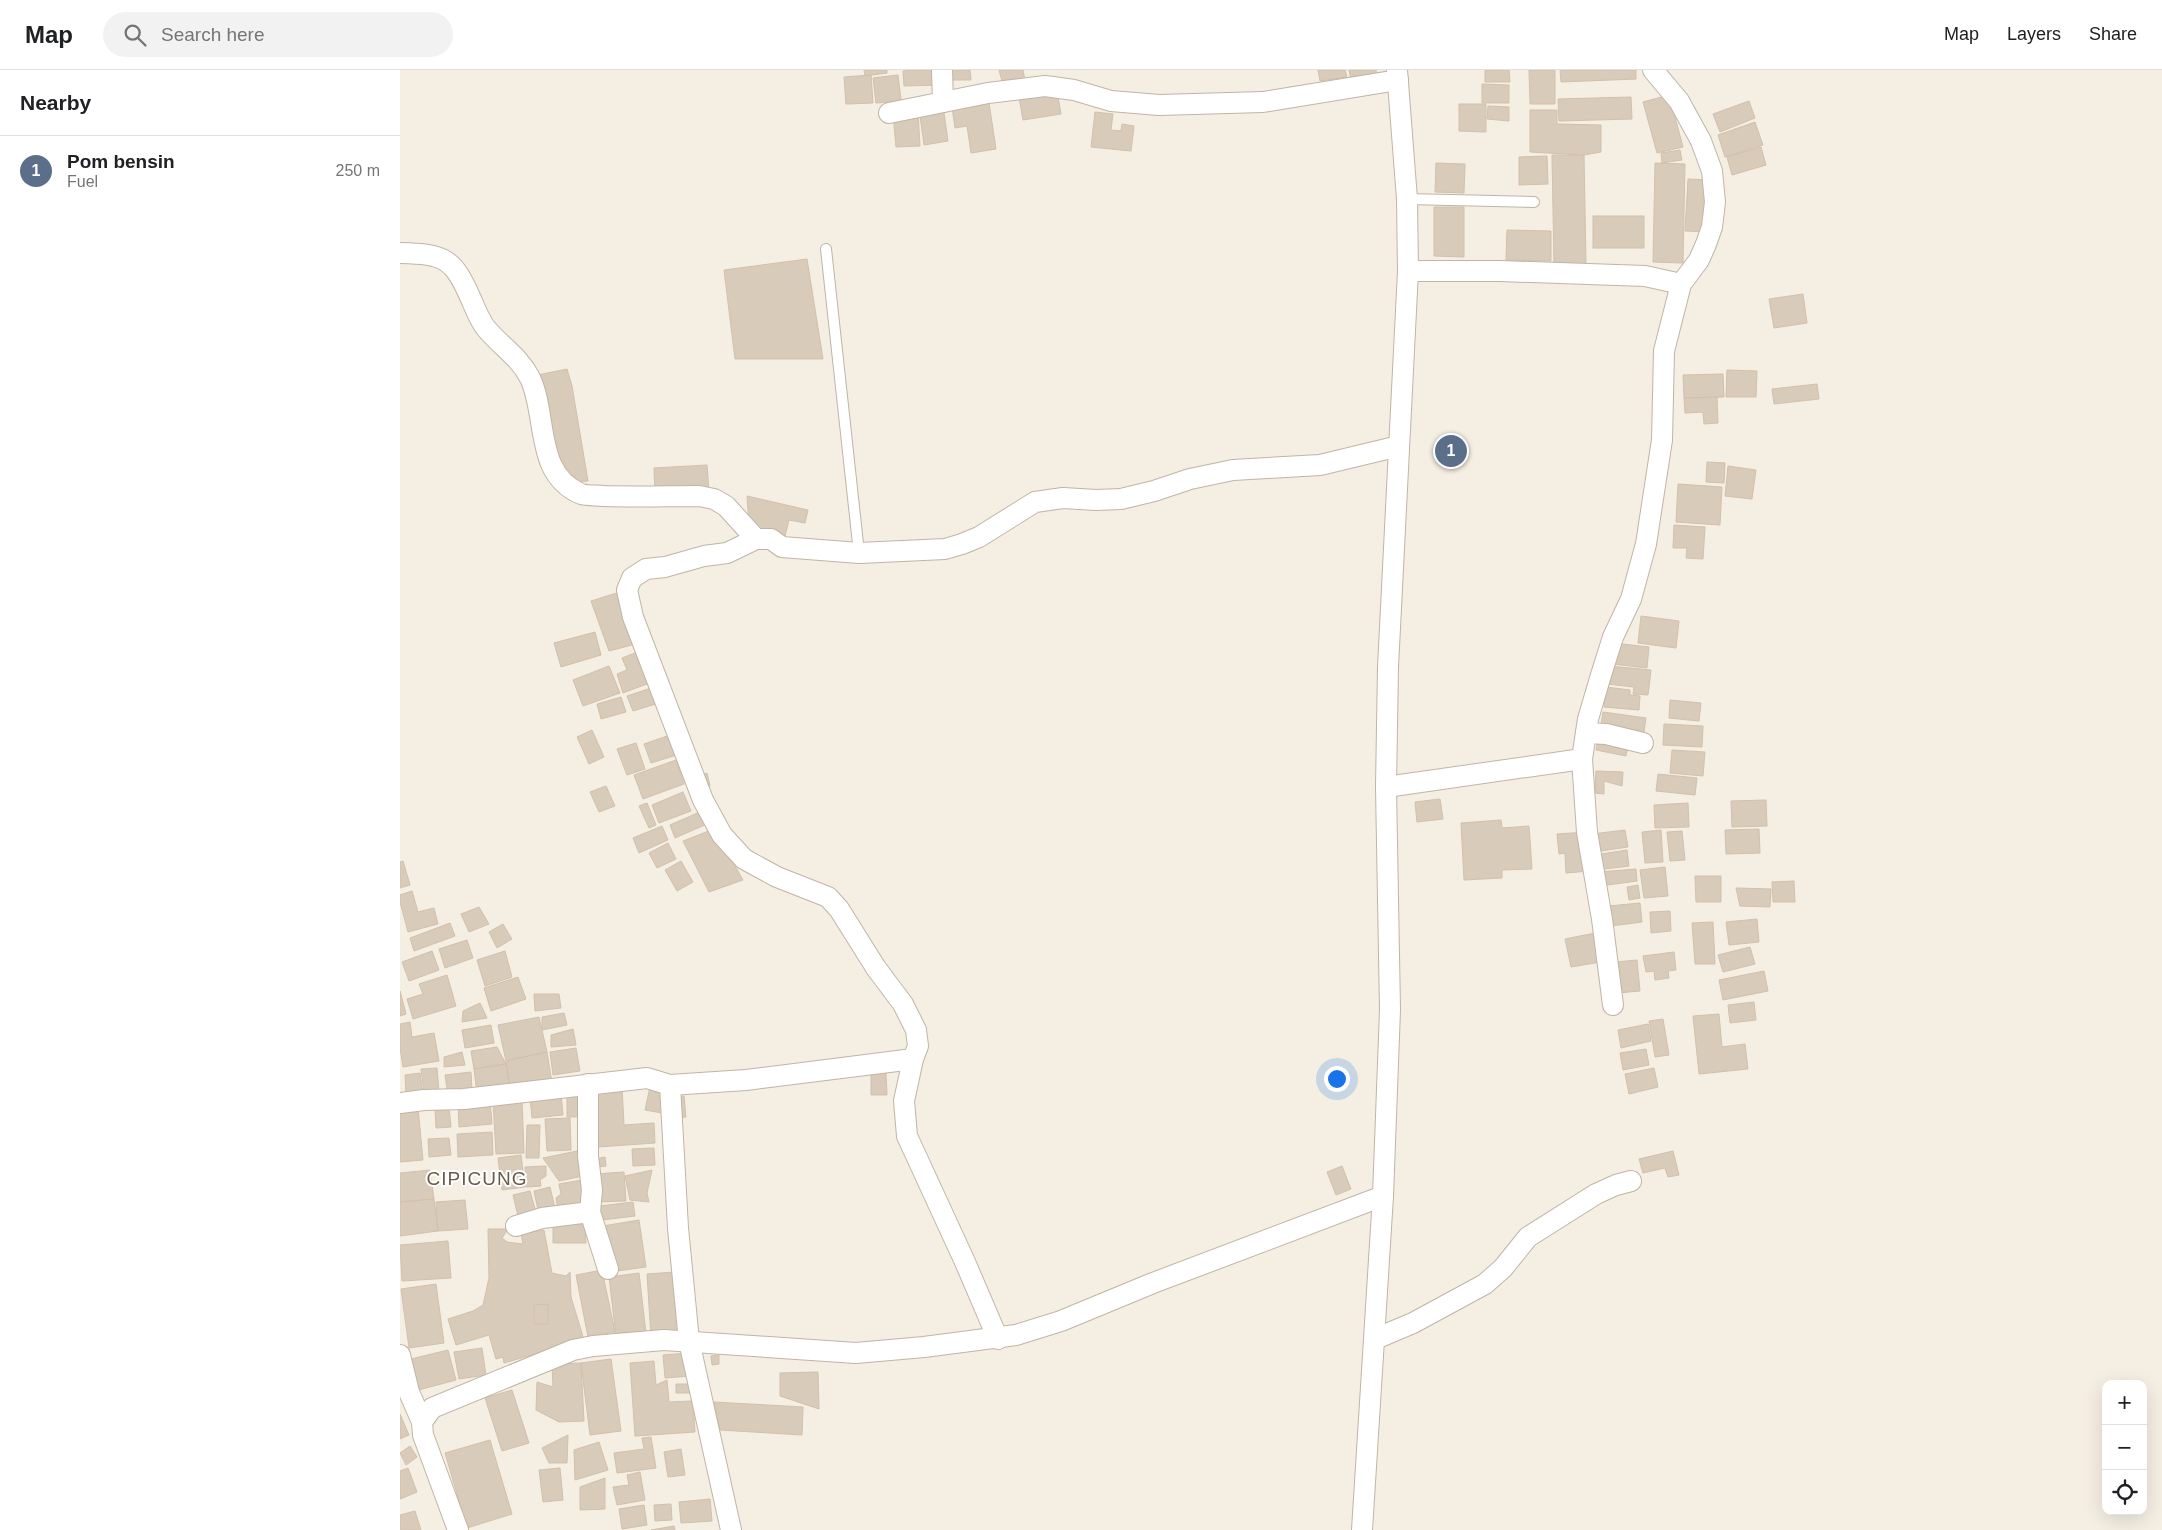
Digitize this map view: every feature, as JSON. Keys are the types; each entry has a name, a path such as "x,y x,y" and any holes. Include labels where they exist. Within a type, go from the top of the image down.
{"street":[{"path":"942,70 943,102"},
{"path":"1613,1005 1602,919 1587,832 1582,759 1588,719 1613,637 1630,599 1646,544 1662,440 1664,351 1681,284 1699,260 1712,227 1715,202 1712,171 1701,140 1679,101 1653,70"},
{"path":"890,113 988,93 1045,86 1074,90 1111,101 1159,105 1263,102 1397,75 1407,199 1408,271 1388,667 1386,787 1390,1010 1383,1196 1362,1530"},
{"path":"400,253 431,255 451,263 464,281 484,326 514,355 530,377 538,400 547,455 563,483 583,495 699,496 714,499 726,506 756,539"},
{"path":"1408,271 1500,271 1645,276 1681,284"},
{"path":"998,1339 907,1136 904,1101 913,1059 918,1046 916,1030 903,1004 876,968 839,909 828,897 818,891 777,877 744,859 722,835 703,800 634,617 627,590 632,578 646,569 704,556 727,554 756,539 771,539 782,547 859,553 926,550 962,544 978,537 1035,502 1063,498 1121,499 1154,491 1190,479 1233,470 1320,465 1399,446"},
{"path":"1586,733 1606,734 1644,743"},
{"path":"1386,787 1582,759"},
{"path":"400,1103 464,1099 647,1078 670,1085 746,1080 913,1059"},
{"path":"588,1084 588,1156 592,1190 590,1212 608,1269"},
{"path":"670,1085 678,1228 689,1341 731,1530"},
{"path":"1375,1339 1413,1323 1484,1284 1503,1268 1528,1237 1596,1194 1631,1181"},
{"path":"422,1422 432,1408 444,1402 493,1384 573,1350 593,1346 664,1340 856,1353 1016,1336 1060,1321 1161,1279 1383,1196"},
{"path":"516,1226 542,1218 590,1212"},
{"path":"400,1354 408,1392 422,1422 423,1435 432,1465 458,1530"}],"lane":[{"path":"1407,199 1534,202"},
{"path":"826,249 859,553"}],"building":[{"path":"864,70 887,70 887,73 865,76"},
{"path":"938,70 939,85 904,86 903,71"},
{"path":"949,70 970,70 971,80 949,80"},
{"path":"999,70 1023,70 1025,80 1003,85"},
{"path":"1318,70 1345,70 1347,77 1320,81"},
{"path":"1349,70 1376,70 1377,76 1351,80"},
{"path":"1485,70 1509,70 1510,82 1485,82"},
{"path":"1529,70 1555,70 1555,104 1530,104"},
{"path":"1560,70 1636,70 1636,79 1561,82"},
{"path":"871,75 873,103 846,104 844,77"},
{"path":"898,75 902,108 891,109 890,102 876,103 873,78"},
{"path":"1482,84 1509,85 1509,103 1482,103"},
{"path":"1057,91 1061,114 1023,120 1019,97"},
{"path":"1669,95 1683,147 1657,153 1643,102"},
{"path":"988,96 996,149 971,153 967,126 955,128 952,107"},
{"path":"1631,97 1632,119 1559,121 1558,99"},
{"path":"1749,101 1755,118 1720,132 1713,114"},
{"path":"1459,104 1486,104 1486,132 1459,131"},
{"path":"943,106 948,141 924,145 919,109"},
{"path":"1488,106 1509,107 1509,121 1487,119"},
{"path":"1530,110 1557,110 1557,124 1601,125 1601,152 1584,155 1530,152"},
{"path":"918,112 920,146 896,147 893,114"},
{"path":"1095,112 1113,114 1111,130 1121,131 1122,124 1134,126 1131,151 1091,147"},
{"path":"1755,122 1763,145 1725,157 1718,135"},
{"path":"1761,147 1766,165 1732,175 1727,157"},
{"path":"1680,150 1682,160 1662,163 1661,153"},
{"path":"1552,155 1584,155 1586,265 1554,265"},
{"path":"1547,156 1548,184 1519,185 1519,157"},
{"path":"1436,163 1465,164 1464,193 1435,192"},
{"path":"1655,163 1685,164 1683,263 1653,262"},
{"path":"1688,179 1711,180 1709,232 1685,231"},
{"path":"1434,207 1464,207 1464,257 1434,256"},
{"path":"1593,216 1644,216 1644,248 1593,248"},
{"path":"1507,230 1551,231 1551,261 1506,260"},
{"path":"807,259 823,359 735,359 724,270"},
{"path":"1803,294 1807,323 1774,328 1769,299"},
{"path":"567,369 572,386 588,481 572,482 549,444 533,376"},
{"path":"1727,370 1757,371 1756,397 1726,397"},
{"path":"1723,374 1724,397 1684,398 1683,375"},
{"path":"1817,384 1819,399 1774,404 1772,389"},
{"path":"1717,397 1718,423 1704,424 1703,412 1685,413 1684,398"},
{"path":"1707,462 1725,463 1724,483 1706,482"},
{"path":"707,465 709,492 655,495 654,468"},
{"path":"1728,466 1756,470 1752,499 1725,496"},
{"path":"1678,484 1722,487 1720,525 1676,522"},
{"path":"747,496 808,510 805,523 789,520 784,540 749,524"},
{"path":"1674,525 1705,527 1703,559 1686,558 1687,548 1673,548"},
{"path":"620,592 636,644 609,651 591,601"},
{"path":"1641,616 1679,621 1676,648 1638,643"},
{"path":"595,632 601,655 561,667 554,643"},
{"path":"1614,643 1649,647 1647,668 1612,664"},
{"path":"640,651 652,682 623,693 617,674 627,670 622,658"},
{"path":"609,666 620,693 583,706 573,680"},
{"path":"1609,666 1651,670 1648,695 1633,694 1634,687 1607,684"},
{"path":"654,687 659,703 633,711 627,696"},
{"path":"1606,687 1630,690 1630,695 1640,696 1639,710 1604,707"},
{"path":"621,697 626,712 601,719 597,704"},
{"path":"1670,700 1701,703 1699,721 1669,718"},
{"path":"1603,712 1646,718 1643,738 1600,732"},
{"path":"1664,724 1703,726 1702,747 1663,745"},
{"path":"592,730 604,757 589,764 577,737"},
{"path":"673,734 680,754 651,763 644,744"},
{"path":"1599,735 1629,741 1626,756 1596,750"},
{"path":"636,743 645,769 627,775 617,749"},
{"path":"1672,750 1705,752 1703,776 1670,773"},
{"path":"676,760 684,784 643,799 634,775"},
{"path":"1596,771 1623,772 1622,786 1604,781 1604,794 1595,793"},
{"path":"707,773 710,786 704,788 701,775"},
{"path":"1658,774 1697,778 1695,795 1656,791"},
{"path":"606,786 615,806 599,812 590,792"},
{"path":"683,792 691,811 659,823 652,805"},
{"path":"1440,799 1443,819 1417,822 1415,802"},
{"path":"1766,800 1767,826 1732,827 1731,801"},
{"path":"647,803 656,825 649,828 639,806"},
{"path":"1688,803 1689,827 1655,828 1654,805"},
{"path":"702,811 707,824 675,838 670,825"},
{"path":"1501,820 1502,828 1529,826 1532,869 1502,870 1502,878 1464,880 1461,823"},
{"path":"662,826 668,840 639,853 633,838"},
{"path":"714,829 743,880 709,892 683,841"},
{"path":"1759,829 1760,853 1726,854 1725,830"},
{"path":"1625,830 1628,847 1594,852 1592,834"},
{"path":"1661,830 1663,862 1645,863 1642,832"},
{"path":"1682,831 1685,860 1670,861 1667,832"},
{"path":"1587,832 1589,871 1566,873 1565,853 1559,854 1557,834"},
{"path":"668,843 676,859 657,868 649,853"},
{"path":"1627,850 1629,866 1597,870 1595,855"},
{"path":"403,861 410,885 400,888 400,862"},
{"path":"681,861 693,882 677,891 665,870"},
{"path":"1665,867 1668,896 1644,898 1640,870"},
{"path":"1636,869 1637,881 1600,886 1599,872"},
{"path":"1695,876 1721,876 1721,902 1696,902"},
{"path":"1794,881 1795,902 1773,902 1772,882"},
{"path":"1638,885 1640,898 1629,900 1627,887"},
{"path":"1736,888 1771,889 1770,907 1740,906"},
{"path":"412,891 418,912 434,908 438,924 408,932 400,895"},
{"path":"1640,903 1642,922 1611,926 1609,906"},
{"path":"479,907 489,924 469,932 461,914"},
{"path":"1670,911 1671,931 1651,933 1650,912"},
{"path":"1757,919 1759,942 1729,945 1726,922"},
{"path":"1713,922 1715,964 1695,964 1692,923"},
{"path":"450,923 455,936 414,951 410,938"},
{"path":"503,924 512,939 497,948 489,932"},
{"path":"1595,933 1601,962 1571,967 1565,939"},
{"path":"467,940 473,958 445,968 439,949"},
{"path":"1750,947 1755,964 1723,972 1718,955"},
{"path":"432,951 439,970 409,981 402,962"},
{"path":"505,951 512,977 485,986 477,960"},
{"path":"1674,952 1676,970 1668,971 1669,978 1655,980 1654,971 1646,972 1643,956"},
{"path":"1637,960 1640,991 1618,993 1616,962"},
{"path":"1764,971 1768,991 1723,1000 1719,980"},
{"path":"447,975 456,1006 413,1019 407,999 423,994 419,984"},
{"path":"518,977 526,999 491,1011 484,988"},
{"path":"400,991 406,1014 400,1016"},
{"path":"534,994 559,994 561,1008 535,1011"},
{"path":"1754,1002 1756,1020 1730,1023 1728,1005"},
{"path":"480,1003 487,1018 462,1022 463,1011"},
{"path":"564,1013 567,1025 542,1030 542,1017"},
{"path":"1719,1014 1722,1047 1745,1044 1748,1069 1699,1074 1693,1016"},
{"path":"539,1017 547,1052 506,1061 498,1025"},
{"path":"1663,1019 1669,1055 1655,1057 1649,1021"},
{"path":"410,1022 412,1037 434,1033 439,1061 403,1067 400,1048 400,1024"},
{"path":"1648,1024 1651,1041 1621,1048 1618,1030"},
{"path":"491,1025 494,1043 465,1048 462,1030"},
{"path":"573,1029 576,1045 551,1047 551,1035"},
{"path":"497,1047 506,1064 474,1069 471,1051"},
{"path":"576,1048 580,1071 553,1075 550,1052"},
{"path":"1646,1049 1649,1065 1623,1070 1620,1053"},
{"path":"462,1052 465,1065 444,1067 444,1057"},
{"path":"547,1052 552,1083 510,1089 506,1061"},
{"path":"506,1064 510,1089 477,1094 474,1069"},
{"path":"437,1068 439,1092 424,1092 421,1069"},
{"path":"1654,1068 1658,1087 1629,1094 1625,1074"},
{"path":"471,1072 472,1091 448,1095 445,1075"},
{"path":"420,1073 423,1094 406,1095 405,1075"},
{"path":"886,1073 887,1095 871,1095 871,1075"},
{"path":"622,1087 624,1125 654,1123 655,1143 598,1147 593,1089"},
{"path":"650,1087 664,1090 668,1114 645,1110"},
{"path":"567,1092 582,1092 582,1117 567,1117"},
{"path":"561,1094 563,1115 532,1118 530,1097"},
{"path":"684,1096 686,1117 676,1118 674,1097"},
{"path":"490,1100 492,1124 459,1127 458,1102"},
{"path":"522,1100 524,1153 496,1154 493,1101"},
{"path":"449,1107 451,1127 436,1128 435,1108"},
{"path":"418,1108 423,1160 400,1162 400,1109"},
{"path":"570,1118 571,1150 547,1151 545,1119"},
{"path":"527,1125 540,1125 539,1158 526,1158"},
{"path":"492,1132 493,1155 458,1157 457,1134"},
{"path":"449,1138 451,1155 429,1157 428,1139"},
{"path":"654,1148 655,1165 633,1166 632,1149"},
{"path":"577,1151 583,1176 559,1181 543,1158"},
{"path":"1673,1151 1679,1175 1668,1177 1665,1168 1643,1173 1639,1159"},
{"path":"521,1155 525,1187 502,1190 498,1158"},
{"path":"605,1157 606,1166 597,1167 596,1159"},
{"path":"546,1166 546,1176 540,1180 541,1186 526,1187 525,1167"},
{"path":"1342,1166 1351,1189 1336,1195 1327,1172"},
{"path":"430,1170 434,1199 400,1202 400,1173"},
{"path":"652,1170 647,1193 649,1202 630,1200 625,1176"},
{"path":"624,1172 626,1201 596,1202 595,1174"},
{"path":"582,1180 586,1205 558,1211 556,1198 561,1194 559,1184"},
{"path":"550,1187 556,1212 539,1215 534,1191"},
{"path":"530,1191 537,1216 519,1220 513,1195"},
{"path":"434,1199 438,1231 400,1236 400,1202"},
{"path":"465,1200 468,1229 438,1231 436,1202"},
{"path":"633,1202 635,1216 602,1220 600,1206"},
{"path":"639,1220 646,1267 610,1272 603,1226"},
{"path":"553,1224 585,1224 586,1243 553,1243"},
{"path":"488,1229 508,1229 502,1238 507,1242 523,1244 521,1234 544,1230 552,1273 566,1276 570,1272 571,1297 584,1340 504,1363 503,1357 496,1359 489,1335 456,1345 448,1319 473,1311 483,1305 489,1278"},
{"path":"448,1241 451,1278 402,1281 400,1245"},
{"path":"602,1270 615,1332 588,1337 576,1275"},
{"path":"674,1272 679,1335 651,1337 647,1274"},
{"path":"639,1273 646,1333 616,1336 609,1277"},
{"path":"436,1284 444,1343 409,1348 401,1289"},
{"path":"548,1304 548,1324 534,1324 534,1305"},
{"path":"482,1348 486,1375 459,1379 454,1352"},
{"path":"448,1350 456,1380 415,1391 407,1360"},
{"path":"688,1353 690,1376 665,1378 663,1355"},
{"path":"719,1355 719,1364 712,1365 711,1356"},
{"path":"611,1359 621,1431 590,1435 581,1363"},
{"path":"654,1361 656,1385 667,1380 669,1402 693,1401 695,1432 635,1436 630,1363"},
{"path":"581,1363 584,1421 559,1422 536,1410 537,1382 553,1387 552,1364"},
{"path":"818,1372 819,1409 780,1396 780,1373"},
{"path":"676,1384 693,1384 694,1393 676,1393"},
{"path":"512,1390 529,1443 502,1451 485,1398"},
{"path":"714,1402 803,1407 802,1435 720,1430"},
{"path":"400,1414 409,1435 400,1439"},
{"path":"568,1435 567,1463 549,1463 542,1448"},
{"path":"651,1437 656,1468 617,1473 614,1453 644,1449 642,1438"},
{"path":"490,1440 512,1514 467,1528 445,1453"},
{"path":"599,1442 608,1470 575,1480 574,1450"},
{"path":"410,1446 417,1457 406,1465 400,1453"},
{"path":"681,1449 685,1475 668,1477 664,1452"},
{"path":"408,1468 417,1492 400,1499 400,1471"},
{"path":"560,1468 563,1500 543,1502 539,1470"},
{"path":"640,1472 645,1500 617,1505 613,1487 629,1485 627,1475"},
{"path":"605,1478 605,1509 580,1510 580,1487"},
{"path":"710,1499 712,1521 681,1523 679,1502"},
{"path":"671,1504 672,1520 655,1521 654,1505"},
{"path":"644,1505 647,1525 622,1529 619,1509"},
{"path":"415,1511 421,1530 400,1530 400,1515"},
{"path":"674,1526 675,1530 651,1530"}],"place":[{"name":"Pom bensin","path":"1451,451"}],"district":[{"name":"CIPICUNG","path":"477,1178"}]}
